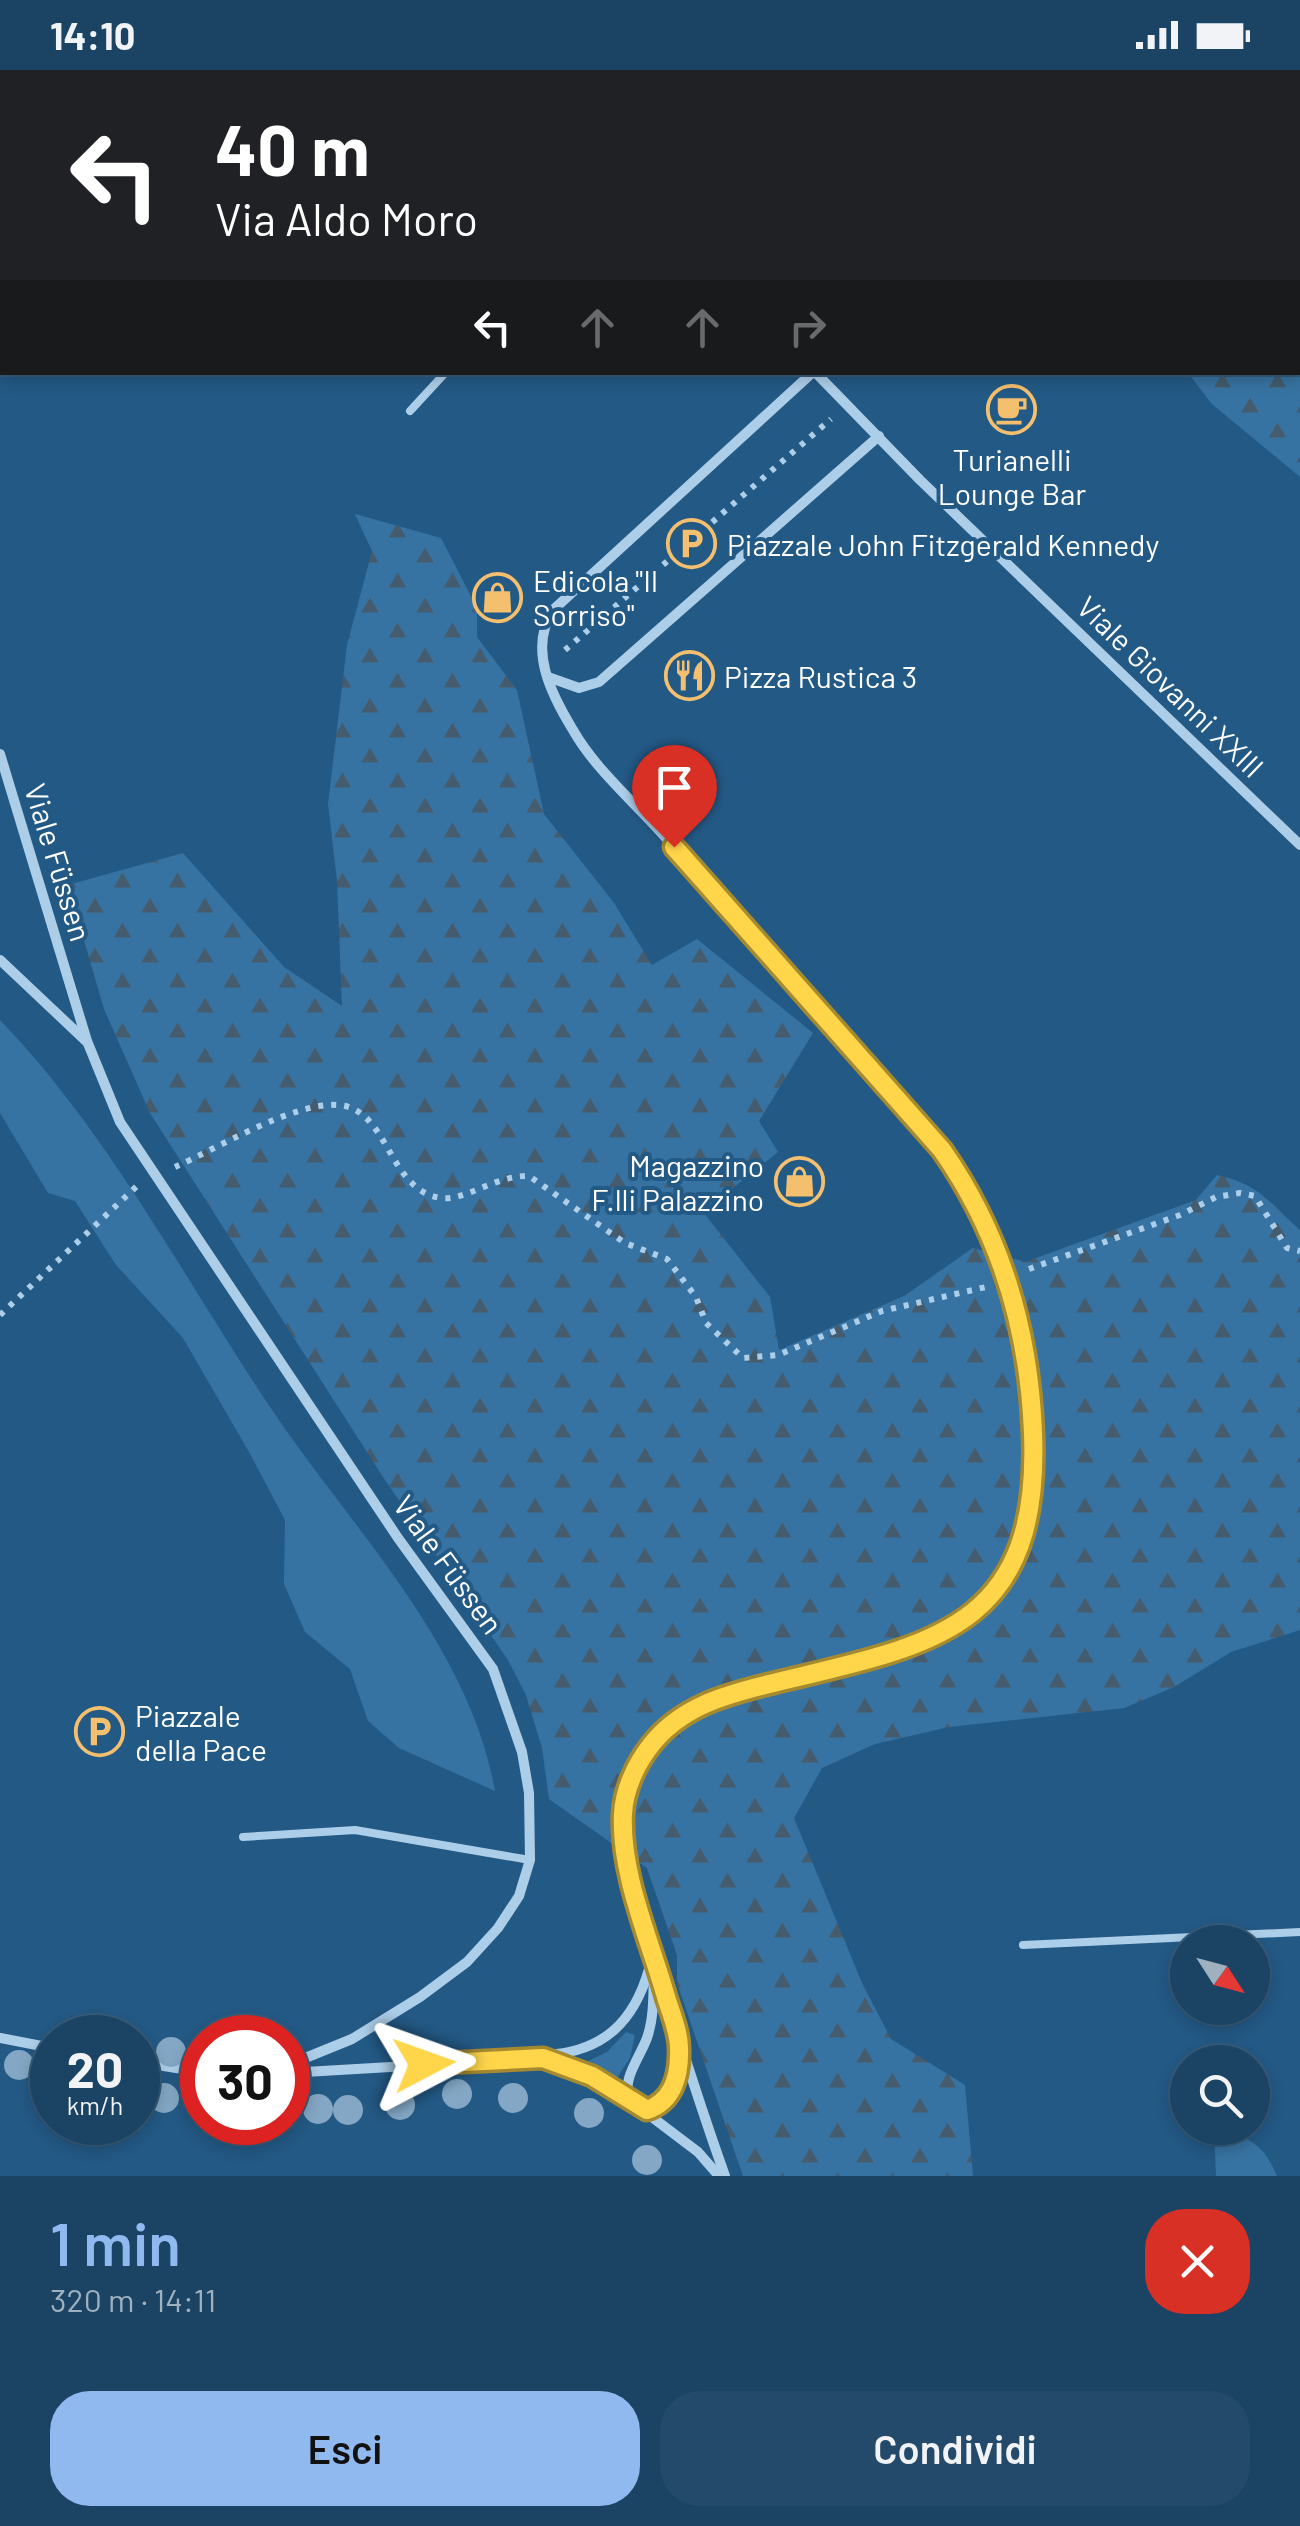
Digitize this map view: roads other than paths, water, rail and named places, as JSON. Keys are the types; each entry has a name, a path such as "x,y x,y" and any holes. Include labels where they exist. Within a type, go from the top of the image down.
{"street":[{"path":"722,2176 636,1898 623,1816 632,1777 663,1731 710,1700 882,1657 950,1630 992,1598 1010,1570 1028,1520 1034,1454 1027,1350 1019,1311 975,1200 942,1150 576,736 546,672 540,630 552,610 811,375"},
{"name":"Viale Giovanni XXIII","path":"817,375 1300,845"},
{"path":"546,672 578,688 599,682 880,436"},
{"name":"Viale Füssen","path":"0,754 87,1041 120,1122 398,1538 493,1669 522,1752 529,1792 530,1860 512,1909 453,1974 352,2038 310,2058"},
{"name":"Viale Füssen","path":"0,960 87,1041"},
{"path":"310,2068 568,2054 608,2036 628,2020 640,1998 654,1953"},
{"path":"654,1953 648,2036 626,2087 627,2096 636,2105 655,2107 670,2094 678,2070 679,2044"},
{"path":"0,2038 30,2044"},
{"path":"508,2058 562,2062 636,2105 698,2152 722,2176"}],"lane":[{"path":"410,411 443,375"},
{"path":"243,1837 355,1830 530,1860"},
{"path":"1024,1944 1300,1932"}],"place":[{"name":"Turianelli Lounge Bar","path":"1012,410"},
{"name":"Piazzale John Fitzgerald Kennedy","path":"692,544"},
{"name":"Edicola \"Il Sorriso\"","path":"498,597"},
{"name":"Pizza Rustica 3","path":"689,676"},
{"name":"Magazzino F.lli Palazzino","path":"799,1182"},
{"name":"Piazzale della Pace","path":"100,1732"}]}
